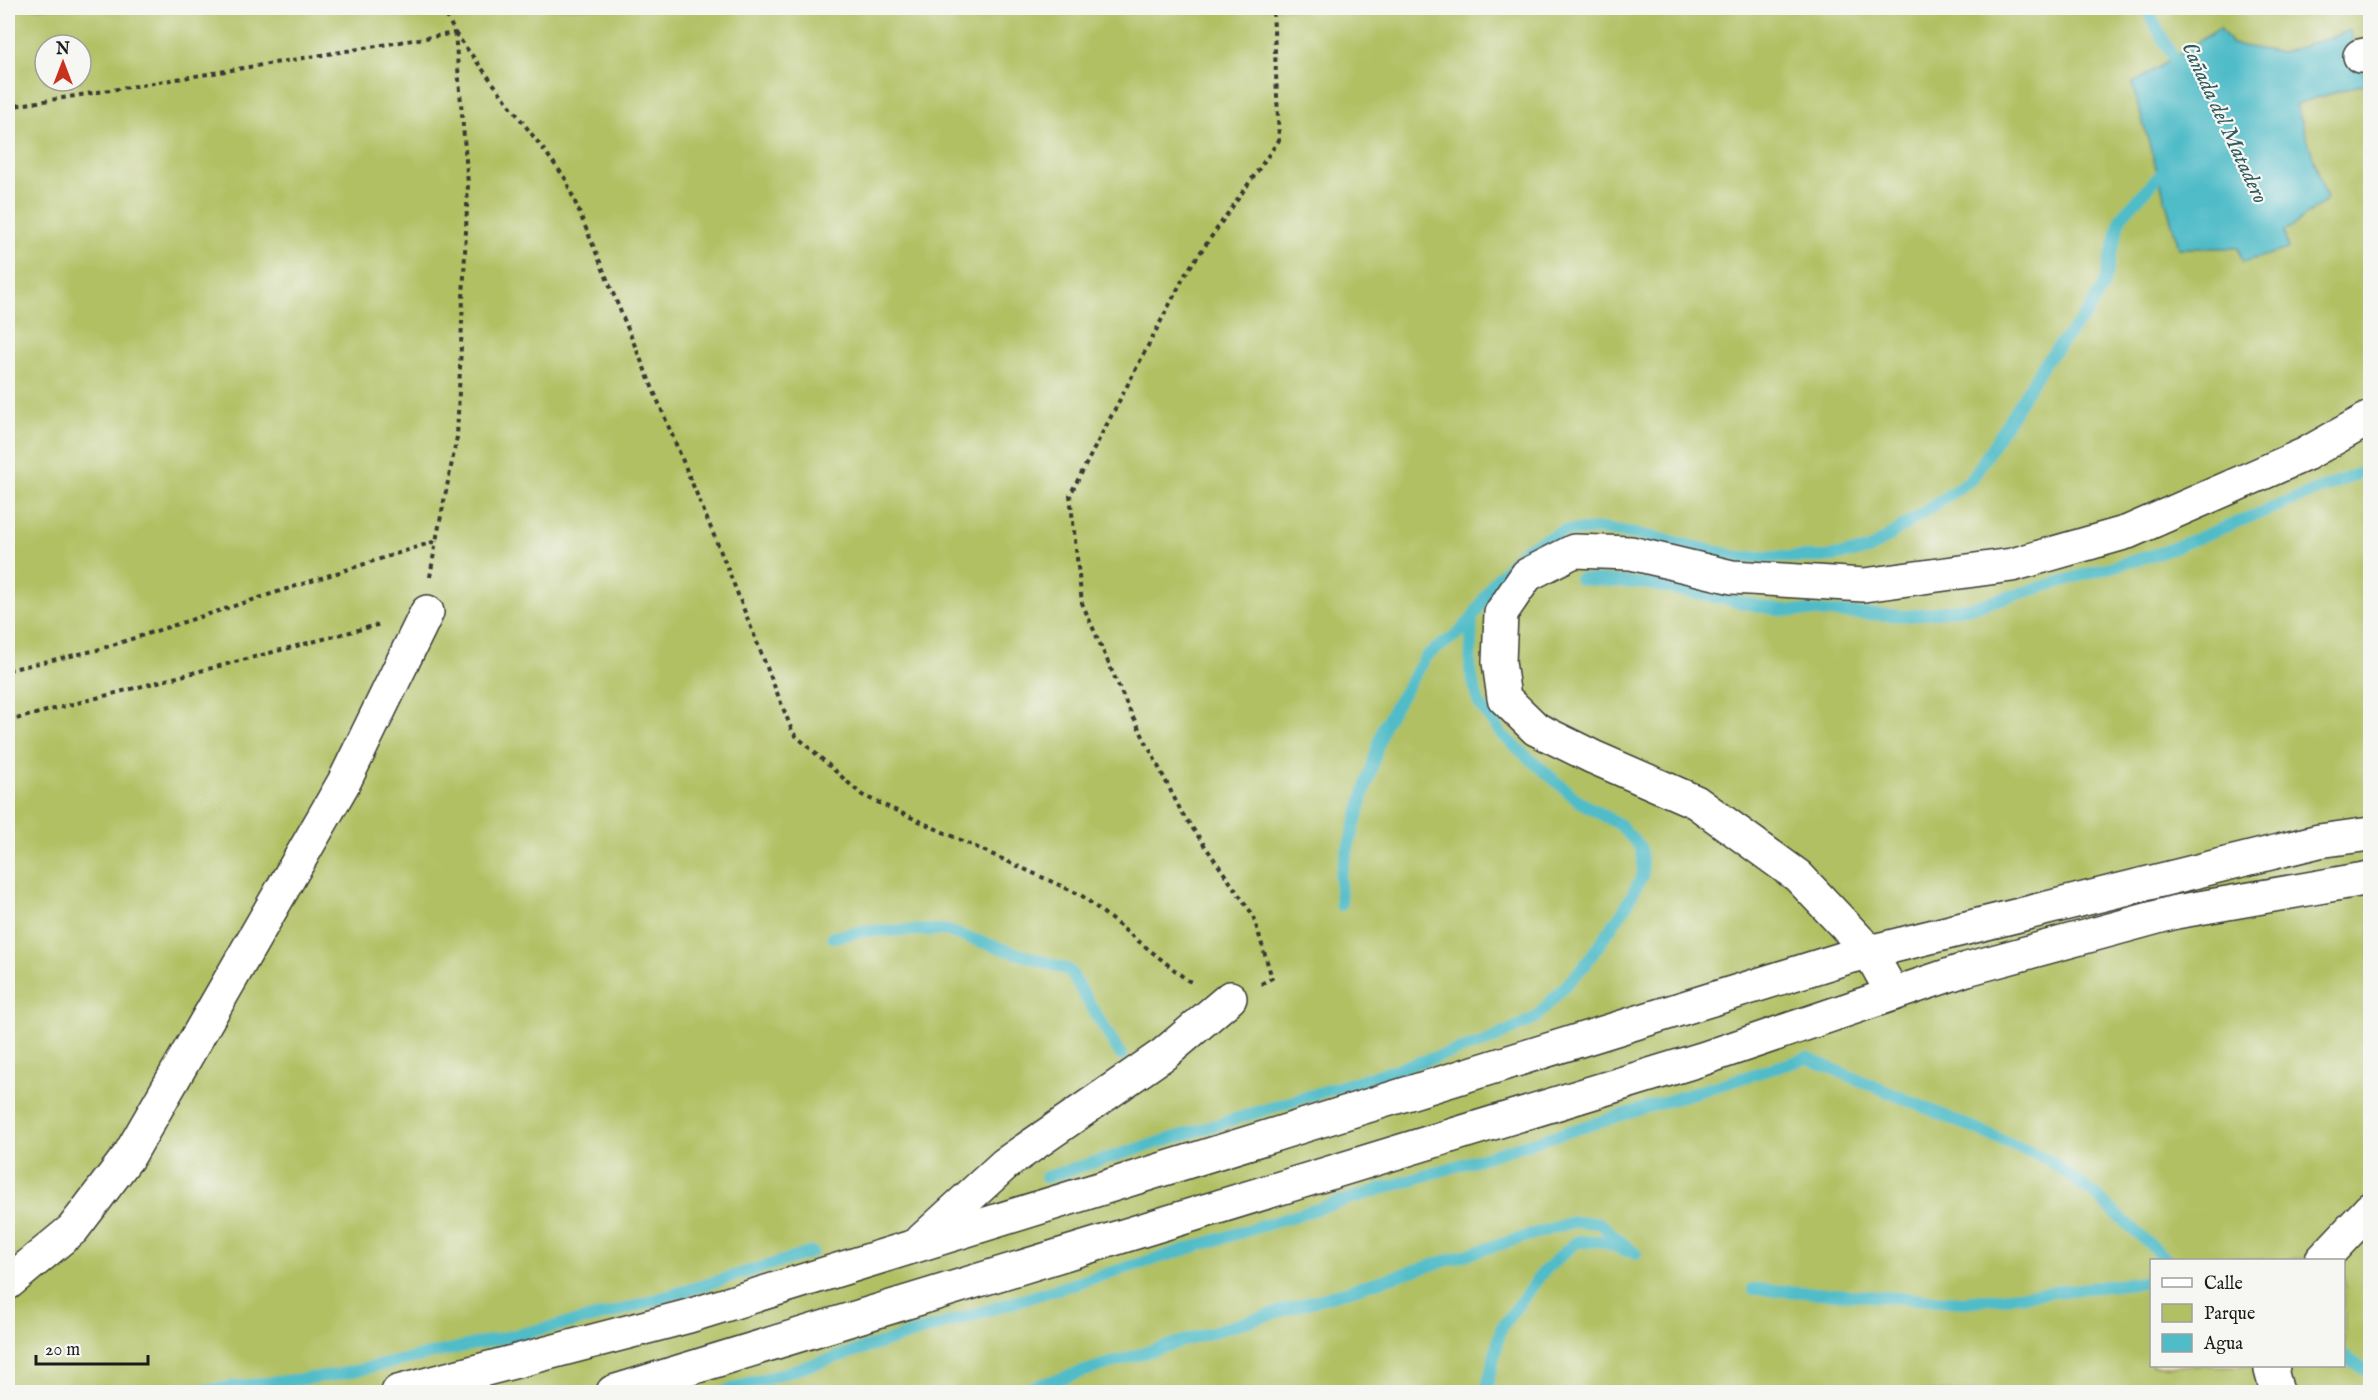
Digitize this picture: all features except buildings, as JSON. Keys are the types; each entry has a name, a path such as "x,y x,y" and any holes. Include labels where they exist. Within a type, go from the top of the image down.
{"lane":[{"path":"1893,994 1869,951 1798,876 1696,801 1593,757 1536,729 1504,698 1499,662 1501,613 1527,575 1574,551 1631,553 1732,577 1864,585 2012,566 2128,532 2306,454 2370,418"},
{"path":"8,1282 73,1229 129,1154 344,782 427,612"},
{"path":"398,1392 689,1316 1869,951 2319,842 2370,834"},
{"path":"613,1392 1702,1059 1967,969 2176,912 2370,878"},
{"path":"917,1246 1005,1164 1164,1054 1230,998"},
{"path":"2323,1259 2370,1209"},
{"path":"2272,1367 2277,1392"}],"path":[{"path":"442,8 455,33 565,178 716,540 793,733 862,795 1081,895 1187,980 1230,998 1272,978 1253,915 1182,813 1126,704 1086,613 1082,603 1070,495 1186,273 1279,140 1273,8"},
{"path":"8,107 455,33"},
{"path":"8,721 427,612 436,541 457,437 468,184 455,33"},
{"path":"8,670 97,650 436,541"}],"green space":[{"path":"8,8 2370,8 2370,1392 8,1392"}],"water":[{"path":"2220,28 2232,44 2282,53 2350,31 2367,83 2296,104 2327,200 2284,232 2288,249 2243,262 2238,248 2179,248 2132,84"}],"waterway":[{"name":"Cañada del Matadero","path":"2146,8 2181,72"},
{"path":"1046,1177 1488,1041 1535,1018 1584,966 1625,908 1643,874 1641,848 1620,825 1580,802 1502,735 1479,704 1470,670 1472,618 1494,582 1525,549 1563,531 1602,529 1653,537 1740,557 1827,557 1869,550 1972,479 2045,362 2087,313 2103,287 2121,217 2170,164"},
{"path":"1580,579 1649,584 1779,610 1909,616 1973,607 2163,552 2370,469"},
{"path":"1341,905 1340,876 1384,725 1426,656 1459,633 1472,618"},
{"path":"833,937 866,931 944,930 1069,970 1121,1055"},
{"path":"723,1392 1807,1058 2047,1159 2092,1192 2166,1259"},
{"path":"1016,1392 1573,1222 1599,1223 1636,1254"},
{"path":"1486,1392 1501,1328 1543,1272 1576,1242 1602,1241 1626,1251"},
{"path":"189,1392 336,1375 609,1314 812,1252"},
{"path":"1753,1289 1964,1302 2150,1281"},
{"path":"2345,1357 2370,1373"}]}
